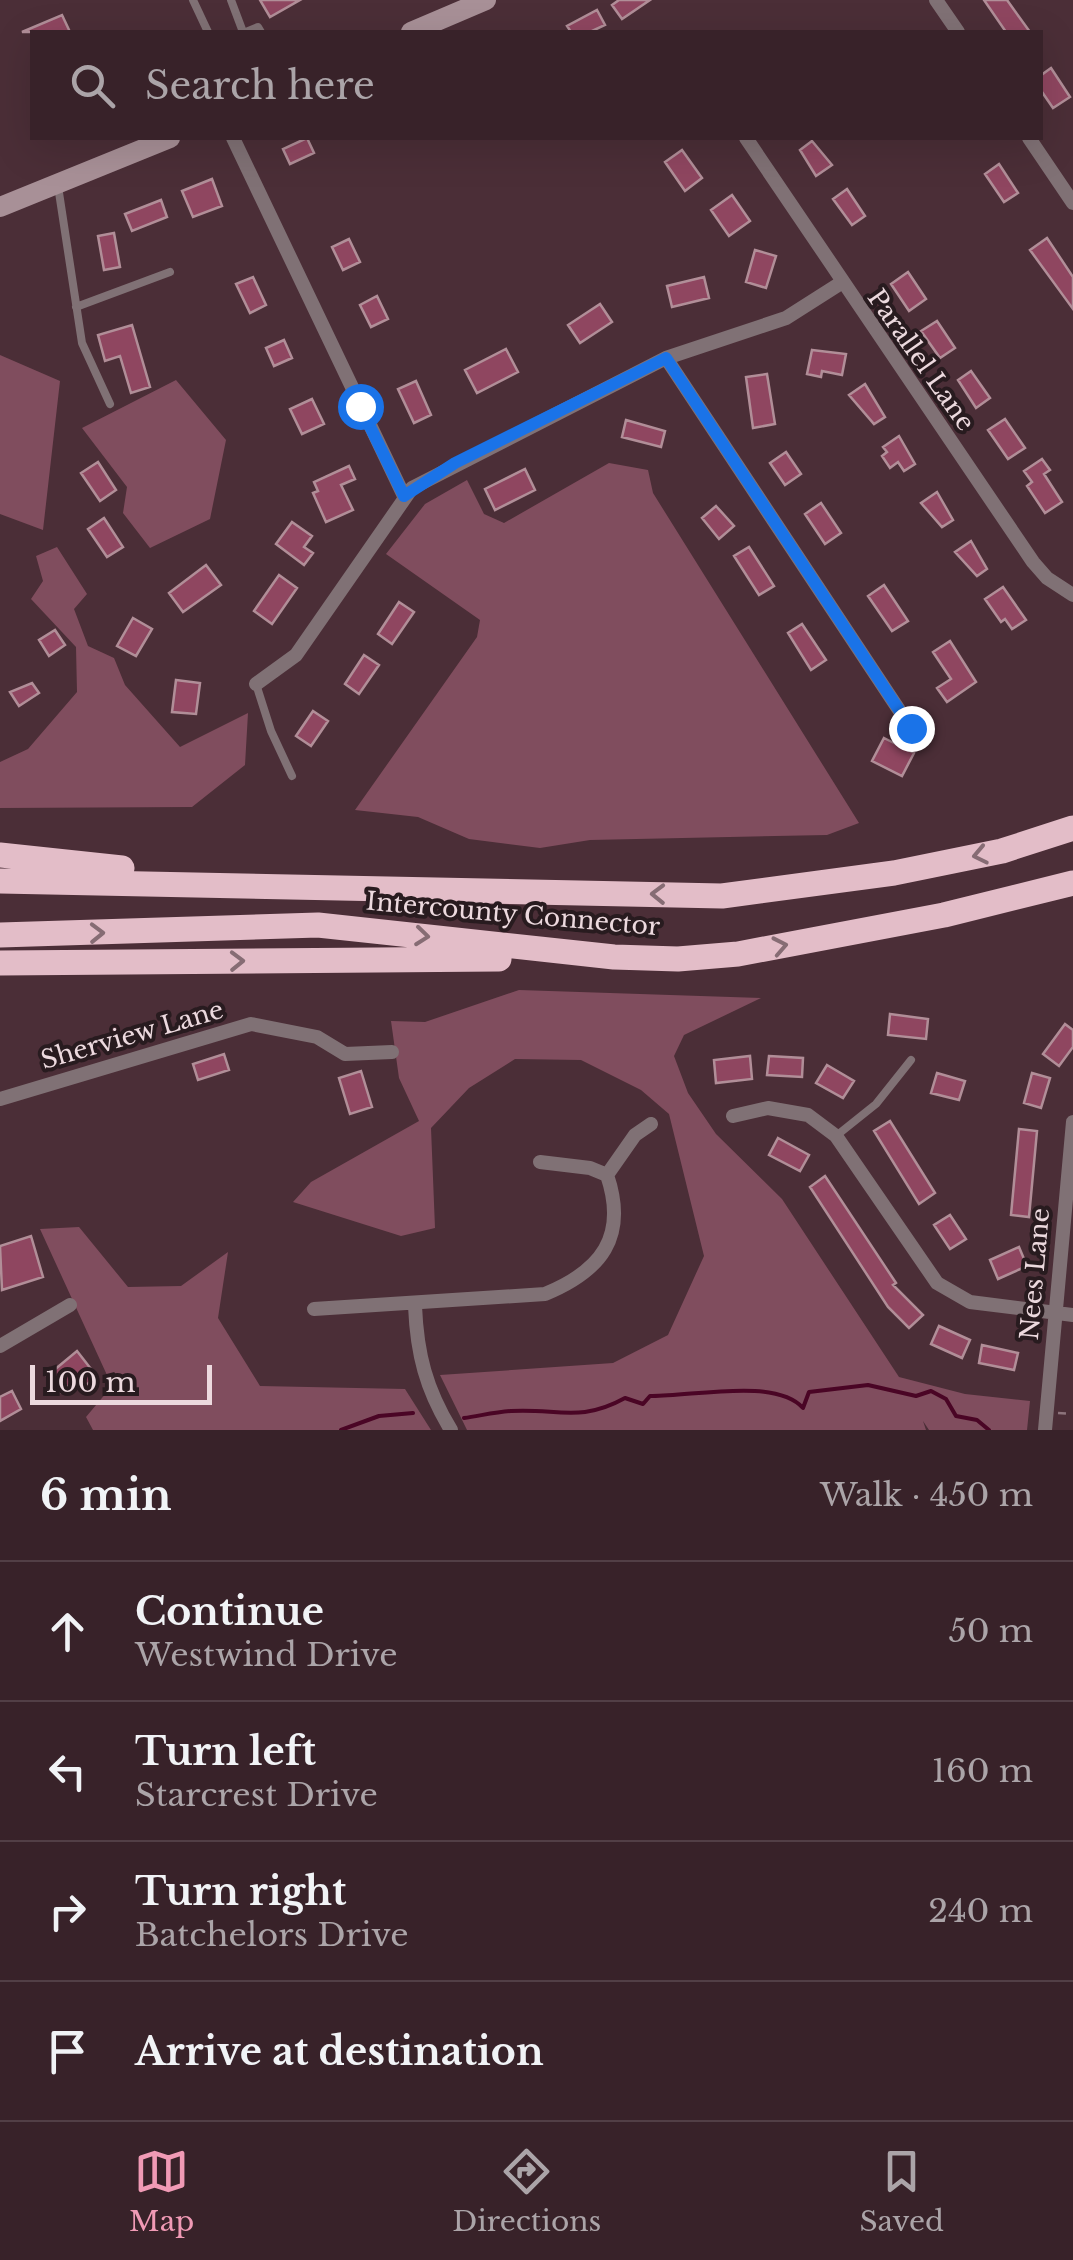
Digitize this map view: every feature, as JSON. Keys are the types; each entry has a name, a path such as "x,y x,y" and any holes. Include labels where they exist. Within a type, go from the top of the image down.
{"highway":[{"name":"Intercounty Connector","path":"0,881 722,896 894,873 1002,850 1073,828"},
{"path":"0,856 282,884"},
{"name":"Intercounty Connector","path":"0,934 318,925 614,958 738,954 944,915 1073,883"},
{"path":"0,964 614,958"}],"main road":[{"path":"416,30 486,0"},
{"path":"0,207 165,140"}],"street":[{"path":"936,0 957,30"},
{"path":"233,140 404,496"},
{"name":"Parallel Lane","path":"747,140 1033,562 1047,578 1073,595"},
{"path":"1030,140 1073,203"},
{"path":"256,684 296,655 404,496 455,463 666,358 786,318 841,283"},
{"path":"666,358 911,728"},
{"name":"Sherview Lane","path":"0,1098 251,1024 316,1037 345,1054 392,1052"},
{"path":"732,1116 768,1108 808,1115 836,1136 937,1284 970,1302 1073,1315"},
{"name":"Nees Lane","path":"1045,1430 1073,1122"},
{"path":"314,1309 415,1306 545,1294 577,1281 607,1247 615,1218 607,1175 635,1135 651,1124"},
{"path":"540,1162 590,1168 607,1175"},
{"path":"0,1346 70,1306"},
{"path":"415,1306 417,1346 428,1392 451,1430"}],"lane":[{"path":"192,0 207,30"},
{"path":"231,0 244,30"},
{"path":"58,185 82,343 110,404"},
{"path":"76,307 170,272"},
{"path":"256,684 270,730 292,776"},
{"path":"836,1136 876,1104 911,1060"}],"shaded area":[{"path":"0,355 60,381 43,530 0,514"},
{"path":"176,380 226,440 210,519 150,548 123,513 127,487 82,428"},
{"path":"609,463 648,470 653,493 859,823 827,835 590,840 540,848 469,839 418,817 355,810 477,637 480,620 386,554 425,504 467,480 484,514 504,523"},
{"path":"57,547 87,594 74,609 88,646 114,658 125,685 180,747 248,713 245,765 192,807 0,808 0,762 28,749 77,692 76,647 31,599 43,581 36,556"},
{"path":"519,990 761,998 684,1035 674,1056 688,1093 716,1134 782,1199 899,1377 965,1394 1030,1401 1027,1430 929,1430 923,1421 926,1430 467,1430 440,1375 613,1363 668,1335 704,1256 669,1114 641,1090 581,1060 515,1059 469,1088 431,1128 435,1228 401,1236 293,1202 311,1182 419,1121 399,1078 391,1021 425,1022"},
{"path":"79,1227 128,1287 181,1286 228,1252 218,1318 260,1386 405,1389 431,1430 93,1430 86,1417 112,1386 40,1229"}],"building":[{"path":"260,0 300,0 270,17"},
{"path":"619,0 650,0 622,19 612,5"},
{"path":"984,0 1007,0 1029,30 1005,30"},
{"path":"597,10 605,25 594,30 570,30 567,26"},
{"path":"62,15 69,30 30,30 22,32"},
{"path":"1051,68 1070,97 1053,108 1043,93 1043,74"},
{"path":"308,140 314,153 290,164 283,149"},
{"path":"812,141 832,165 816,176 800,150"},
{"path":"682,150 702,178 685,191 665,162"},
{"path":"999,164 1018,193 1004,202 985,174"},
{"path":"212,179 222,206 193,217 182,191"},
{"path":"847,189 865,216 852,225 833,199"},
{"path":"732,195 750,221 729,236 711,210"},
{"path":"161,200 167,217 132,231 125,214"},
{"path":"114,233 120,267 104,270 98,236"},
{"path":"1047,238 1073,277 1073,309 1030,250"},
{"path":"349,239 360,262 343,270 332,247"},
{"path":"755,250 776,256 766,288 746,282"},
{"path":"908,272 926,299 909,311 891,284"},
{"path":"253,277 266,305 250,313 236,284"},
{"path":"704,277 709,298 672,307 667,286"},
{"path":"377,296 388,319 371,327 360,305"},
{"path":"600,304 612,322 580,343 568,325"},
{"path":"937,321 955,348 940,358 921,331"},
{"path":"132,325 150,387 131,393 120,356 105,361 98,335"},
{"path":"284,340 292,358 274,366 266,348"},
{"path":"506,349 518,372 477,393 465,370"},
{"path":"812,350 846,354 842,375 822,371 821,377 807,374"},
{"path":"971,371 990,398 976,408 958,380"},
{"path":"767,374 775,424 753,428 746,377"},
{"path":"416,381 431,415 414,423 398,389"},
{"path":"865,384 885,417 874,424 849,395"},
{"path":"312,399 324,424 302,434 290,409"},
{"path":"1005,419 1025,448 1008,459 988,430"},
{"path":"626,420 665,431 661,447 622,437"},
{"path":"899,436 915,464 904,471 898,462 890,468 882,456 887,452 883,447"},
{"path":"786,452 801,474 785,485 770,463"},
{"path":"1042,459 1050,470 1044,474 1062,502 1045,513 1027,486 1032,482 1024,471"},
{"path":"98,462 116,490 100,501 81,473"},
{"path":"349,466 355,479 341,485 353,510 326,522 313,493 318,491 314,482"},
{"path":"525,469 535,490 495,510 485,489"},
{"path":"937,492 953,520 942,527 921,503"},
{"path":"821,503 841,533 825,544 805,514"},
{"path":"716,506 734,526 719,539 702,518"},
{"path":"104,518 123,547 107,557 88,529"},
{"path":"292,522 312,536 304,547 313,553 304,565 276,544"},
{"path":"971,541 987,569 977,576 955,552"},
{"path":"749,547 774,586 759,595 734,556"},
{"path":"206,565 221,585 183,612 169,593"},
{"path":"279,575 297,588 272,624 254,611"},
{"path":"884,585 908,621 892,631 868,596"},
{"path":"1003,587 1026,620 1012,629 1005,619 1001,622 985,599"},
{"path":"399,602 414,612 392,644 378,634"},
{"path":"133,618 152,629 136,656 117,646"},
{"path":"802,624 826,660 811,670 788,633"},
{"path":"55,630 65,645 49,656 39,640"},
{"path":"950,641 976,682 947,702 937,688 951,679 933,652"},
{"path":"364,655 379,665 359,694 345,684"},
{"path":"176,680 200,683 196,714 172,712"},
{"path":"32,683 39,693 19,706 10,692"},
{"path":"313,711 328,721 311,746 296,736"},
{"path":"884,738 914,753 902,776 872,761"},
{"path":"890,1014 928,1019 926,1039 888,1035"},
{"path":"1065,1024 1073,1030 1073,1047 1059,1066 1043,1054"},
{"path":"224,1054 229,1070 198,1080 193,1064"},
{"path":"750,1056 752,1079 716,1083 714,1060"},
{"path":"769,1056 803,1058 802,1077 767,1075"},
{"path":"827,1065 854,1081 843,1098 816,1083"},
{"path":"361,1071 372,1107 350,1114 339,1078"},
{"path":"937,1073 965,1081 959,1100 931,1093"},
{"path":"1032,1073 1050,1078 1041,1108 1024,1103"},
{"path":"890,1121 935,1193 919,1204 874,1131"},
{"path":"1019,1129 1037,1131 1029,1217 1011,1215"},
{"path":"778,1138 809,1155 800,1171 769,1155"},
{"path":"825,1176 896,1283 893,1285 923,1315 909,1328 888,1307 810,1187"},
{"path":"950,1215 966,1239 950,1249 934,1225"},
{"path":"31,1236 43,1277 2,1290 0,1246"},
{"path":"1019,1247 1027,1266 998,1279 990,1260"},
{"path":"939,1326 970,1340 962,1358 931,1344"},
{"path":"982,1345 1018,1353 1014,1370 979,1363"},
{"path":"77,1351 91,1369 87,1372 93,1380 80,1389 74,1381 61,1392 47,1376"},
{"path":"12,1391 21,1409 0,1421 0,1397"}],"waterway":[{"path":"464,1418 511,1411 581,1412 625,1398 643,1404 650,1396 731,1391 773,1393 803,1408 809,1392 868,1385 916,1396 931,1391 946,1399 956,1416 977,1420 989,1430"},
{"path":"341,1430 379,1416 413,1413"}],"route":[{"path":"360,406 404,496 455,463 666,358 911,728"}]}
